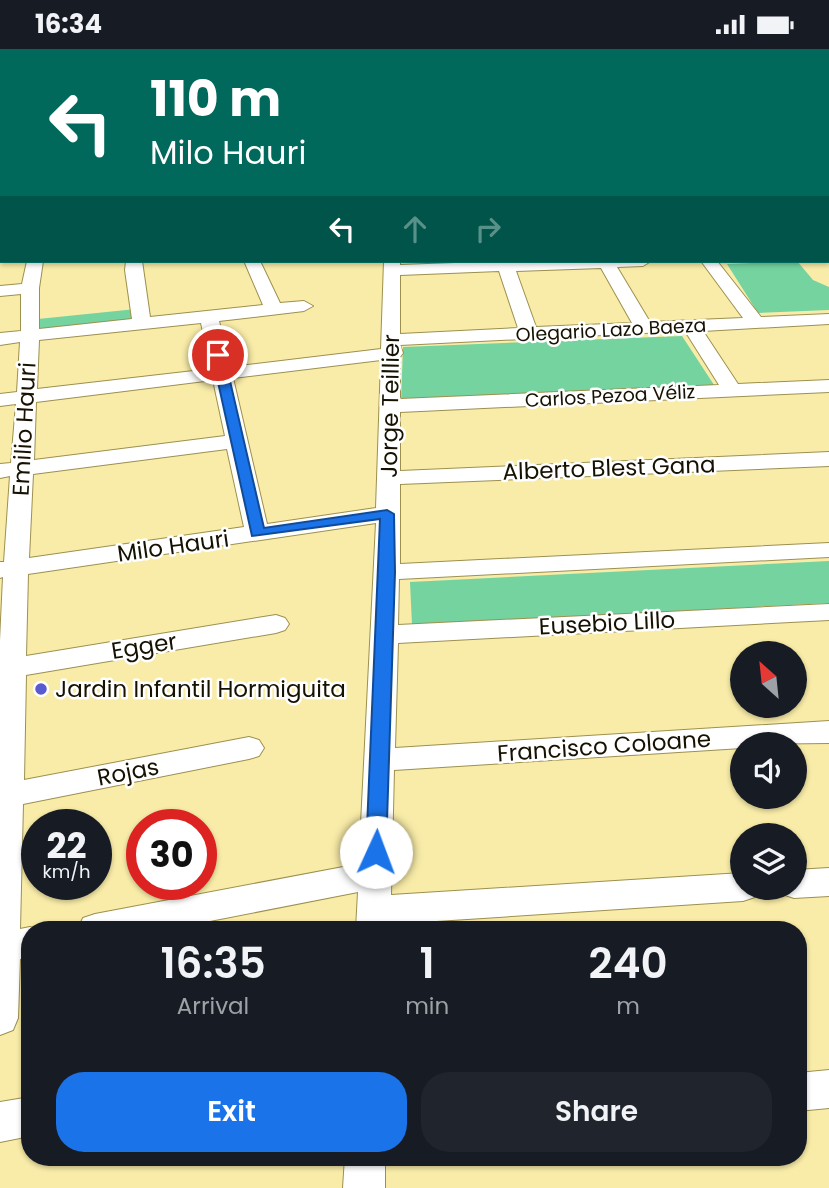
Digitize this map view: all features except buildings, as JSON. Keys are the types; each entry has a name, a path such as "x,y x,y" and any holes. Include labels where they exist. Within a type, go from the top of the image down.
{"street":[{"name":"Emilio Hauri","path":"0,1018 16,944 4,761 12,667 8,569 11,469 24,398 30,336 30,288 35,263"},
{"path":"134,263 142,324"},
{"path":"253,263 274,310"},
{"path":"392,265 506,266 581,263"},
{"path":"607,263 644,328"},
{"path":"711,263 756,323"},
{"name":"Jorge Teillier","path":"373,920 387,572 392,265"},
{"path":"506,266 530,333"},
{"path":"0,291 30,288"},
{"path":"0,339 304,306"},
{"path":"209,317 257,533"},
{"name":"Olegario Lazo Baeza","path":"392,346 530,333 829,320"},
{"path":"691,326 732,390"},
{"path":"0,401 223,374 392,346"},
{"name":"Carlos Pezoa Véliz","path":"391,406 829,386"},
{"path":"11,469 238,441"},
{"name":"Alberto Blest Gana","path":"388,478 829,459"},
{"name":"Milo Hauri","path":"8,569 387,514"},
{"path":"387,572 829,550"},
{"name":"Eusebio Lillo","path":"385,635 829,612"},
{"name":"Egger","path":"12,667 276,624"},
{"name":"Francisco Coloane","path":"380,760 829,732"},
{"name":"Rojas","path":"8,795 249,748"},
{"path":"136,921 375,875"},
{"path":"807,883 829,882"},
{"path":"373,920 730,888"},
{"path":"807,1090 829,1089"},
{"path":"0,1122 21,1118"},
{"path":"364,1188 365,1166"}],"green space":[{"path":"799,263 813,280 829,287 829,310 758,313 727,264"},
{"path":"136,309 137,322 38,332 38,319"},
{"path":"682,336 718,391 401,402 403,347"},
{"path":"829,561 829,603 412,625 410,582"}],"place":[{"name":"Jardin Infantil Hormiguita","path":"41,689"}],"route":[{"path":"218,355 257,533 387,514 376,852"}]}
